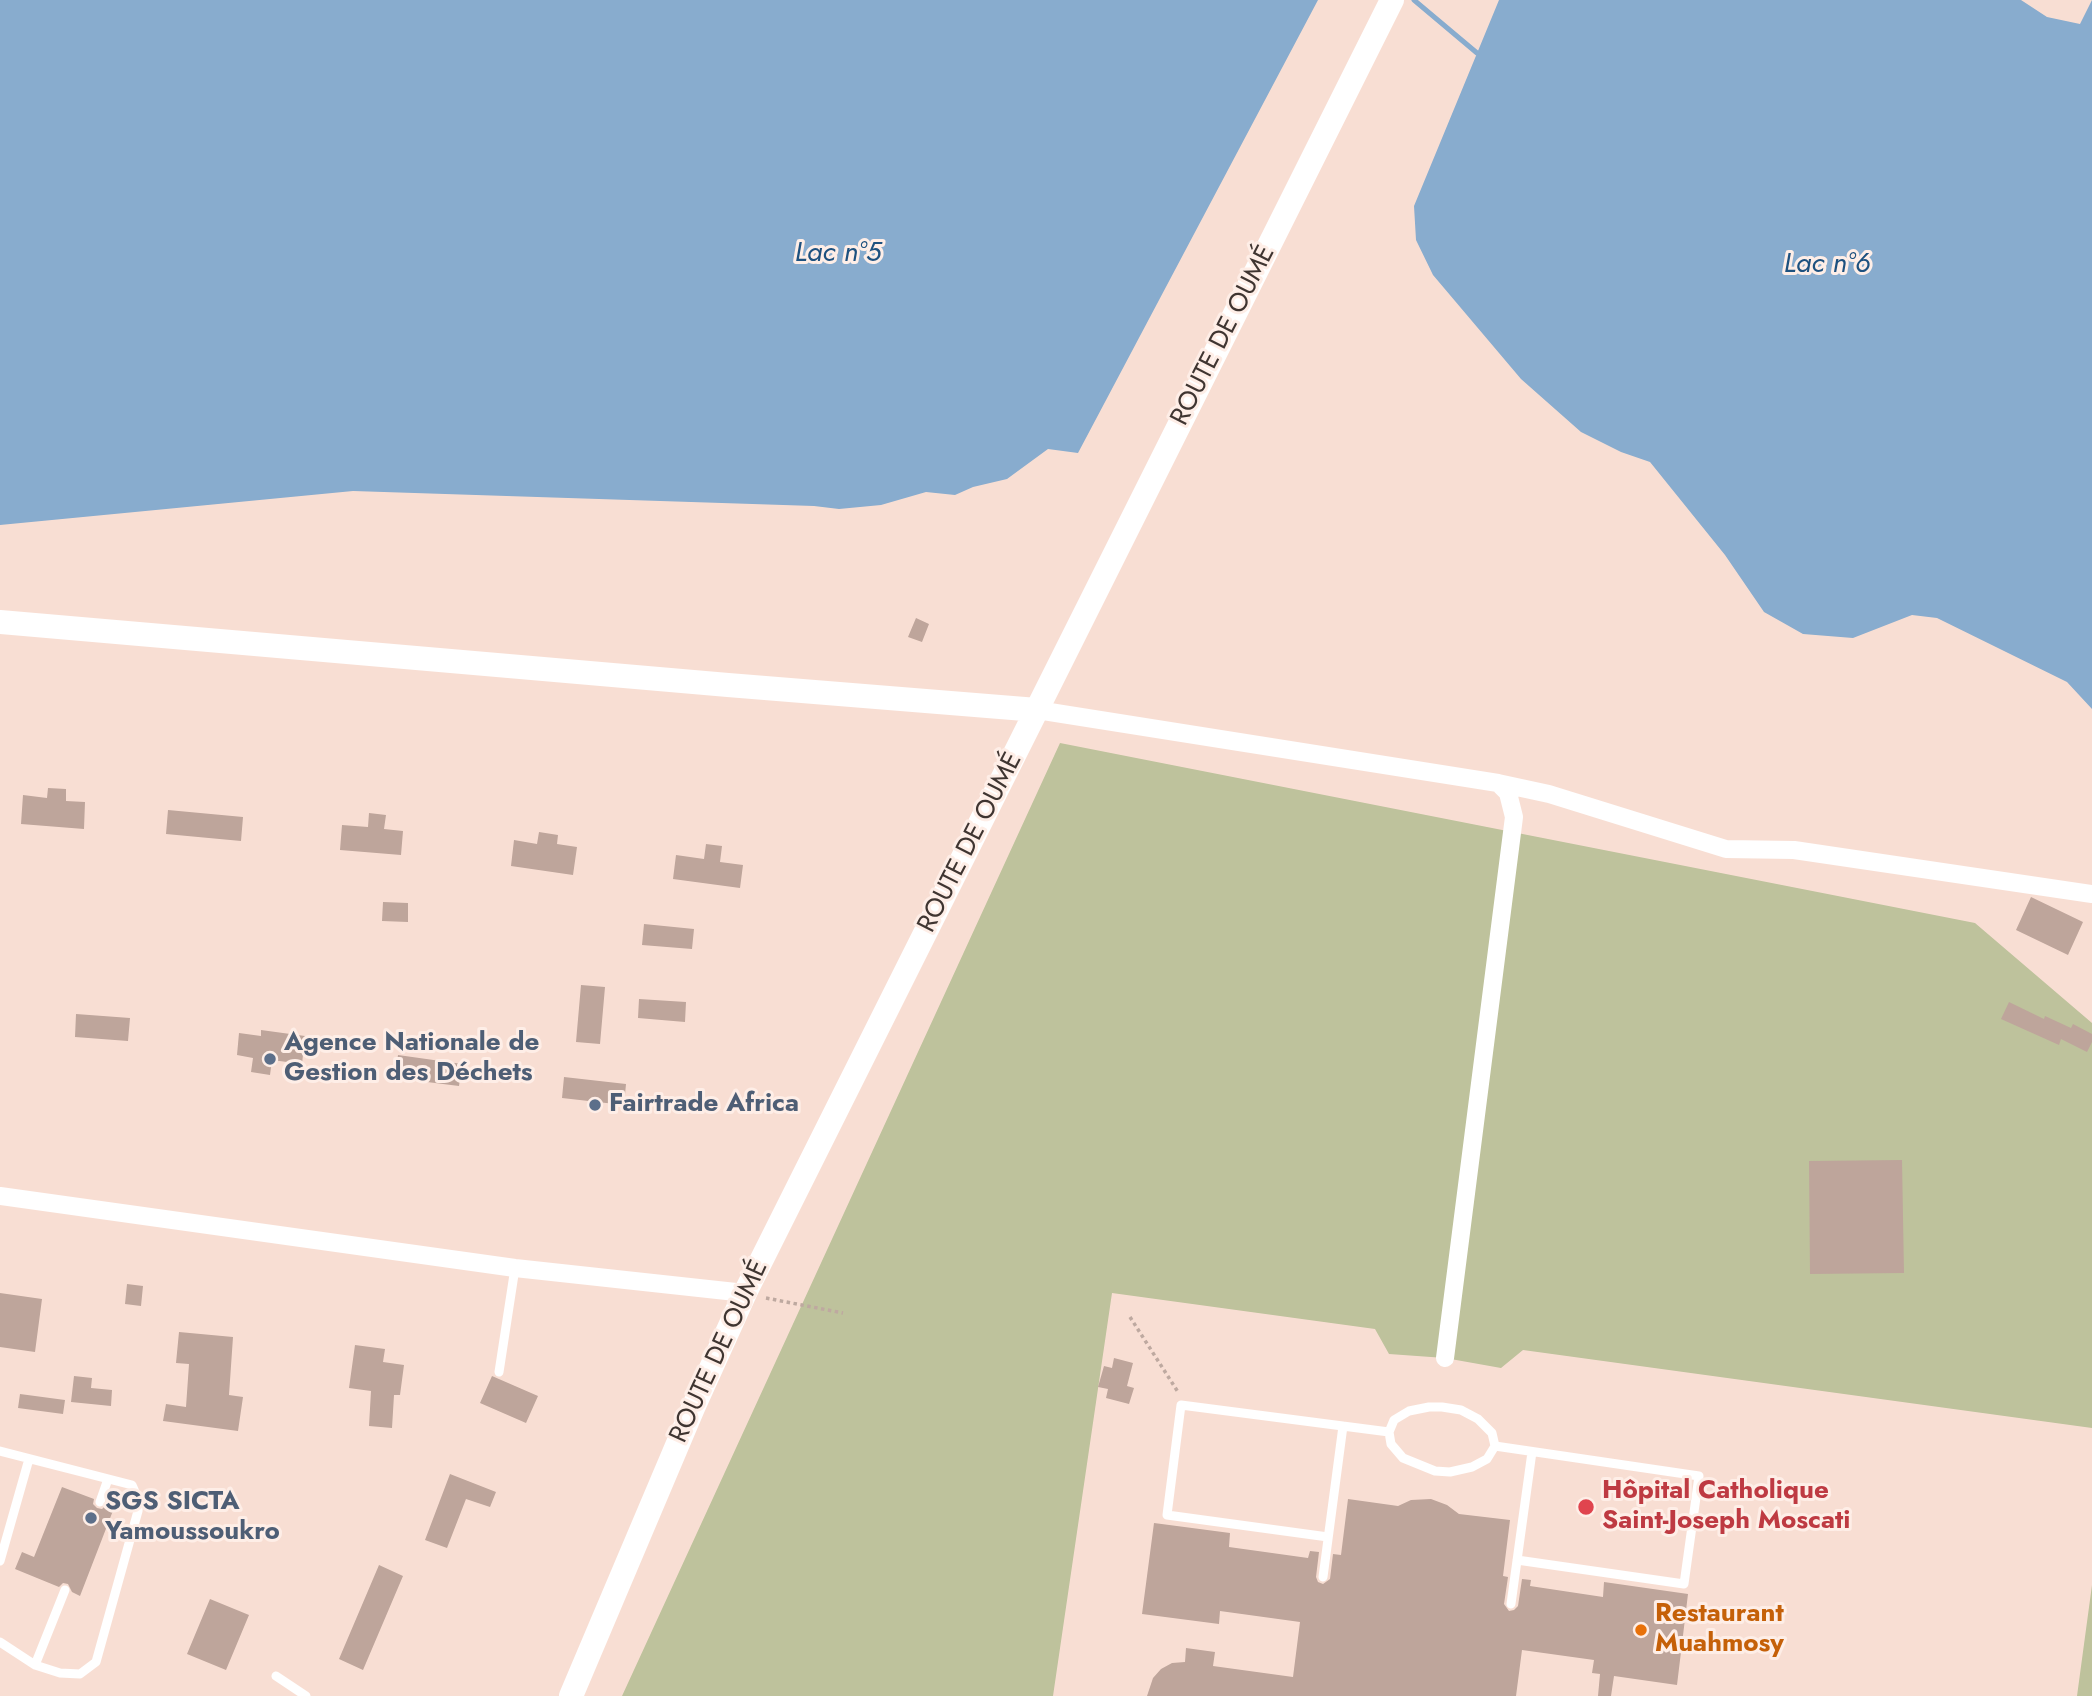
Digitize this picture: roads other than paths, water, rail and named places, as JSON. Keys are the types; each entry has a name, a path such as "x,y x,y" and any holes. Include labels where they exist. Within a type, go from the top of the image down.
{"main road":[{"name":"ROUTE DE OUMÉ","path":"571,1696 693,1408 745,1293 1392,0"},
{"path":"0,622 1038,709"}],"street":[{"path":"1038,709 1498,783 1549,794 1726,849 1794,850 2092,894"},
{"path":"1445,1358 1514,817 1508,793 1498,783"},
{"path":"0,1196 515,1268 745,1293"}],"lane":[{"path":"499,1372 515,1268"},
{"path":"1328,1537 1167,1515 1181,1405 1389,1432"},
{"path":"1442,1406 1461,1410 1478,1419 1492,1433 1495,1446 1487,1459 1472,1467 1450,1472 1435,1471 1403,1458 1391,1444 1389,1432 1394,1420 1409,1411 1442,1406"},
{"path":"1323,1577 1343,1426"},
{"path":"1495,1446 1699,1476 1684,1584 1517,1560"},
{"path":"0,1451 132,1485 139,1501 96,1662 80,1674 60,1673 35,1665 0,1642"},
{"path":"1511,1604 1532,1452"},
{"path":"0,1561 29,1459"},
{"path":"100,1502 108,1479"},
{"path":"35,1665 65,1590"},
{"path":"276,1676 306,1696"}],"water":[{"name":"Lac n°5","path":"0,0 1318,0 1078,453 1048,449 1007,479 973,487 955,495 926,492 881,505 839,509 353,491 0,525"},
{"name":"Lac n°6","path":"1499,0 2021,0 2047,17 2080,24 2092,0 2092,709 2067,682 1937,618 1912,615 1853,638 1803,634 1764,612 1725,555 1650,462 1621,452 1581,432 1521,379 1433,275 1416,240 1414,206"}],"waterway":[{"path":"1414,0 1477,53"}],"place":[{"name":"Agence Nationale de Gestion des Déchets","path":"270,1059"},
{"name":"Fairtrade Africa","path":"595,1105"},
{"name":"Hôpital Catholique Saint-Joseph Moscati","path":"1586,1507"},
{"name":"SGS SICTA Yamoussoukro","path":"91,1518"},
{"name":"Restaurant Muahmosy","path":"1641,1630"}]}
